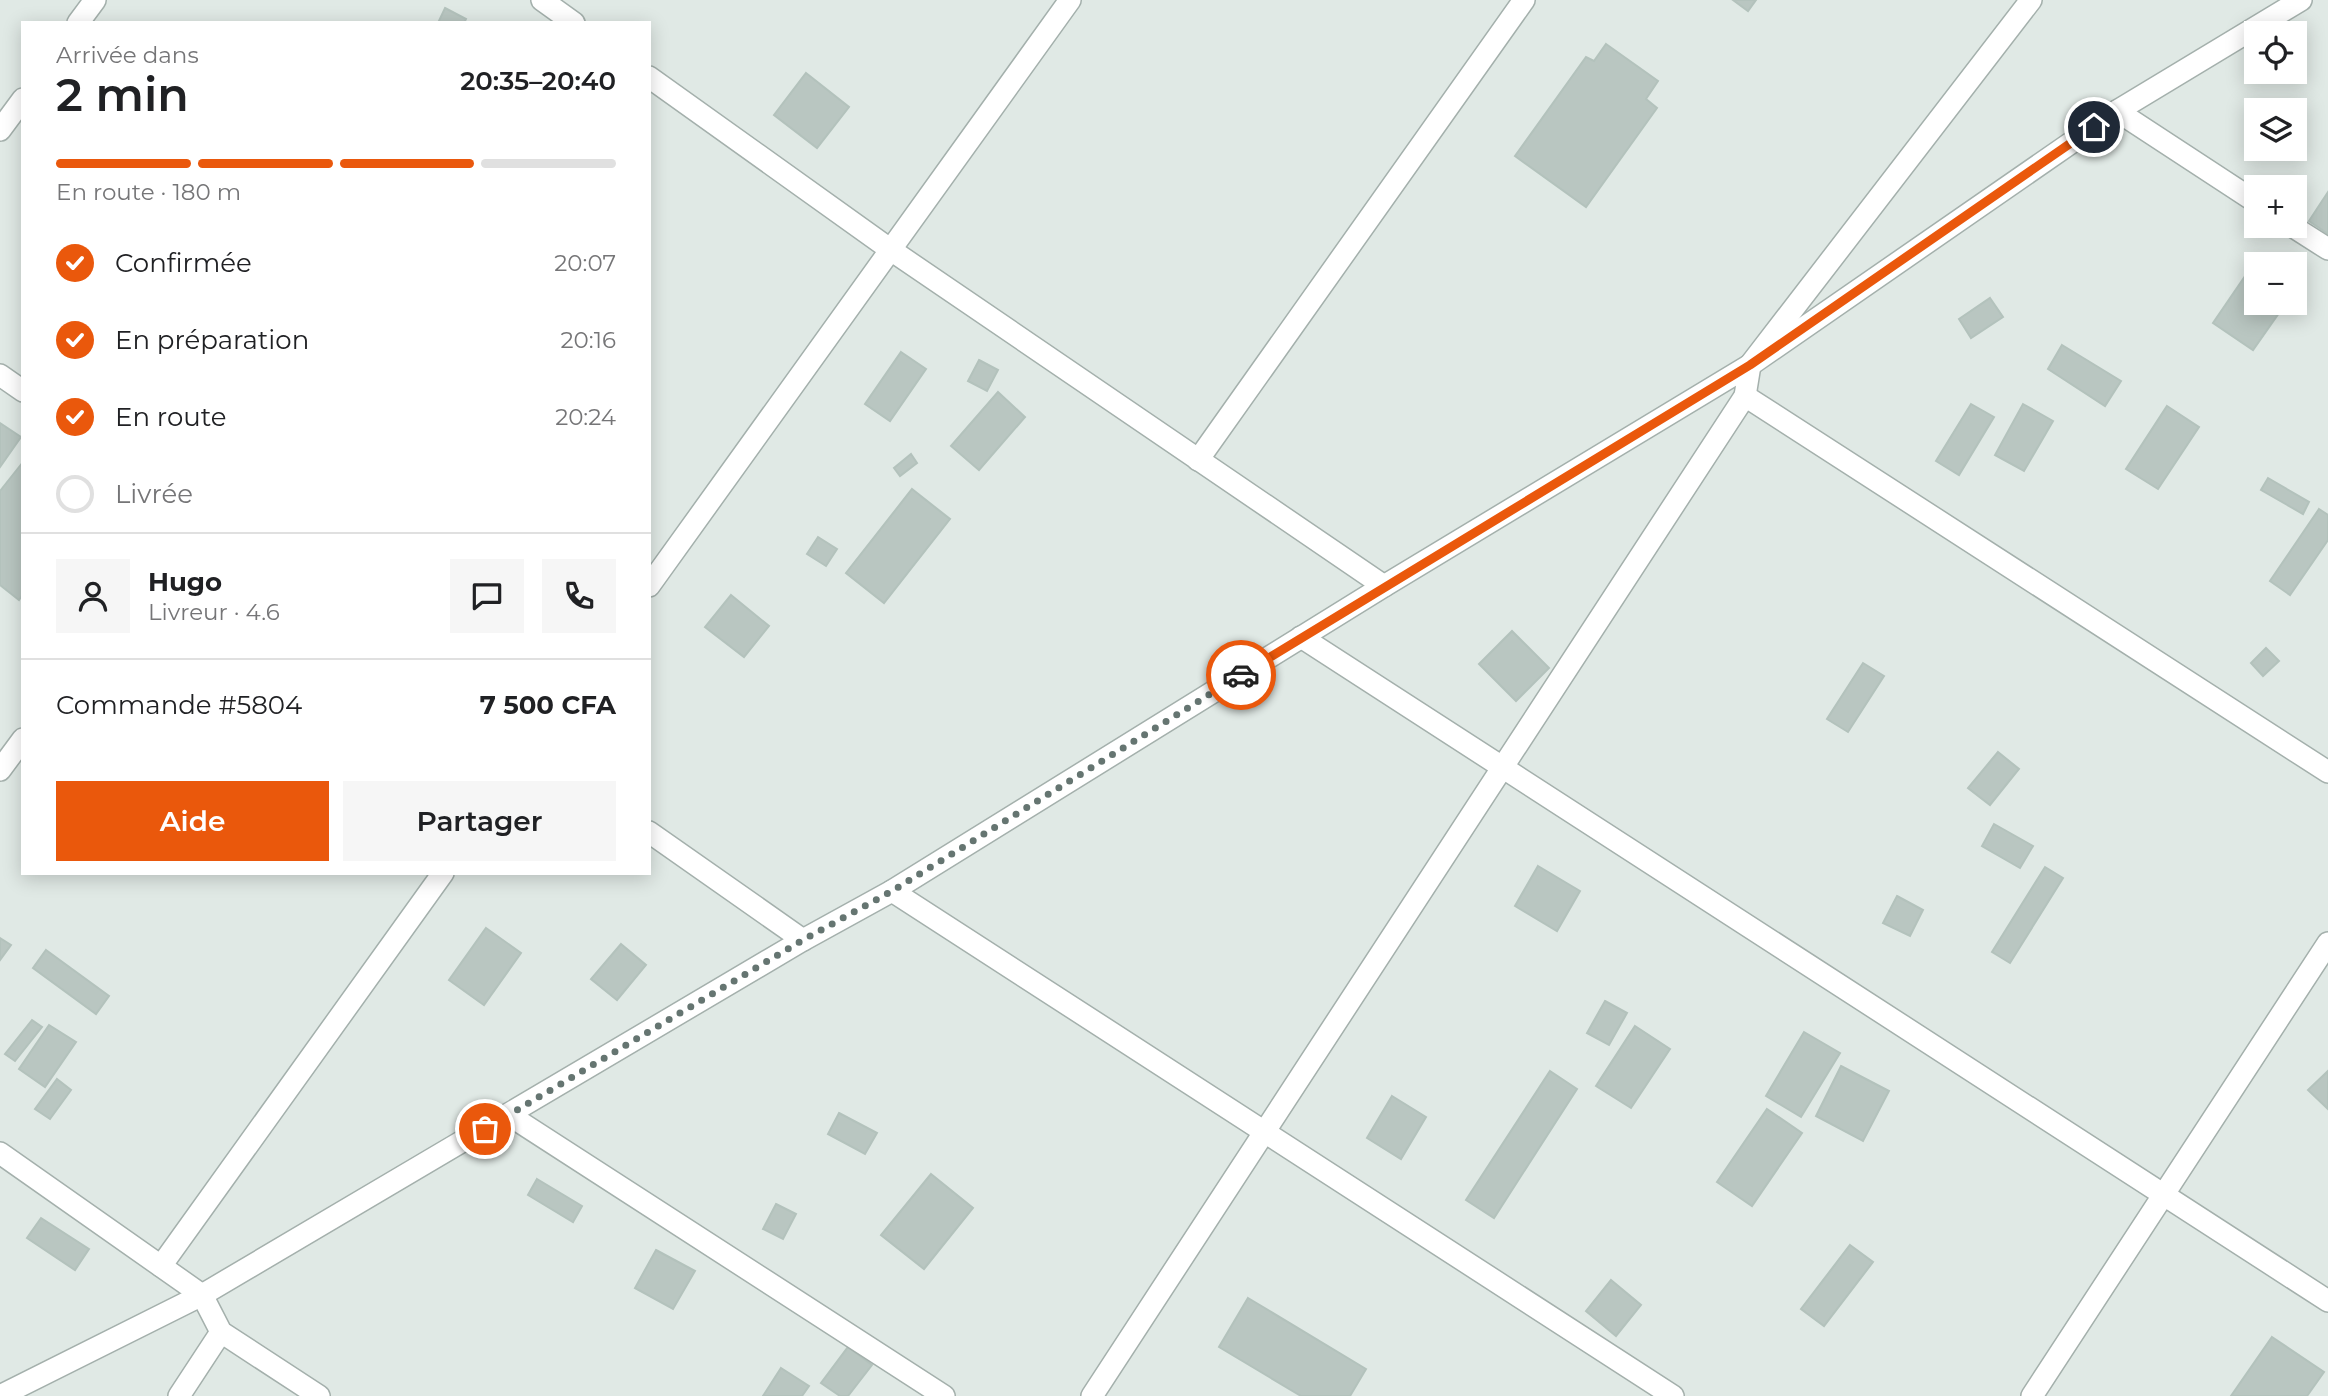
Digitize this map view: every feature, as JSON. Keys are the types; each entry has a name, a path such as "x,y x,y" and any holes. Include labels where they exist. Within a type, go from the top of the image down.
{"street":[{"path":"79,21 94,0"},
{"path":"542,0 570,16"},
{"path":"651,583 1070,0"},
{"path":"1198,460 1524,0"},
{"path":"1092,1396 1745,396 1750,365 2031,0"},
{"path":"0,1396 202,1295 803,940 892,891 1384,586 1750,365 2117,111 2301,0"},
{"path":"651,78 891,250 1384,586"},
{"path":"0,130 21,102"},
{"path":"2117,111 2244,194"},
{"path":"2307,236 2328,249"},
{"path":"0,374 21,390"},
{"path":"1745,396 2328,772"},
{"path":"1301,637 2328,1301"},
{"path":"0,770 21,742"},
{"path":"651,833 803,940"},
{"path":"161,1266 442,875"},
{"path":"892,891 1673,1396"},
{"path":"2032,1396 2328,943"},
{"path":"509,1115 944,1396"},
{"path":"0,1153 202,1295 221,1332 319,1396"},
{"path":"179,1396 221,1332"}],"building":[{"path":"1733,0 1756,0 1748,11"},
{"path":"445,8 466,19 465,21 439,21"},
{"path":"1606,44 1658,81 1646,99 1657,108 1586,207 1515,156 1586,57 1594,61"},
{"path":"806,73 849,107 817,148 774,115"},
{"path":"2328,192 2328,234 2309,221"},
{"path":"2244,278 2244,315 2278,315 2253,350 2213,323"},
{"path":"1990,298 2003,317 1971,338 1959,319"},
{"path":"2062,345 2121,381 2105,406 2048,369"},
{"path":"901,352 926,369 890,421 865,404"},
{"path":"979,360 998,370 987,391 968,381"},
{"path":"998,392 1025,417 979,470 951,446"},
{"path":"1971,404 1994,417 1959,475 1936,461"},
{"path":"2023,404 2053,421 2024,471 1995,455"},
{"path":"2167,406 2199,427 2158,489 2126,469"},
{"path":"0,423 21,437 0,467"},
{"path":"911,454 917,463 900,476 894,468"},
{"path":"21,465 19,600 0,585 0,491"},
{"path":"2268,478 2309,502 2303,514 2261,490"},
{"path":"912,489 950,519 884,603 846,573"},
{"path":"2319,509 2328,515 2328,540 2290,595 2270,581"},
{"path":"818,537 837,549 826,566 807,554"},
{"path":"731,595 769,626 744,657 705,627"},
{"path":"1512,631 1549,668 1516,701 1479,664"},
{"path":"2266,648 2279,661 2263,676 2251,663"},
{"path":"1863,663 1884,676 1848,732 1827,719"},
{"path":"1998,752 2019,769 1990,805 1968,788"},
{"path":"1994,824 2033,846 2020,868 1982,846"},
{"path":"1538,866 1580,891 1557,931 1515,906"},
{"path":"2045,867 2063,878 2010,963 1992,952"},
{"path":"1897,896 1923,910 1910,936 1883,923"},
{"path":"486,928 521,953 484,1005 449,980"},
{"path":"0,938 11,945 0,960"},
{"path":"621,944 646,965 617,1000 591,979"},
{"path":"46,950 109,996 96,1014 33,968"},
{"path":"1605,1001 1627,1013 1609,1045 1587,1033"},
{"path":"32,1020 42,1027 15,1061 5,1054"},
{"path":"49,1025 76,1042 45,1087 19,1069"},
{"path":"1635,1026 1670,1049 1631,1108 1596,1086"},
{"path":"1804,1032 1840,1053 1801,1117 1766,1096"},
{"path":"1841,1066 1889,1091 1863,1141 1816,1116"},
{"path":"1550,1071 1577,1089 1494,1218 1466,1200"},
{"path":"2328,1071 2328,1109 2308,1090"},
{"path":"57,1079 71,1090 50,1119 35,1109"},
{"path":"1392,1096 1426,1117 1401,1159 1367,1138"},
{"path":"1767,1109 1802,1133 1752,1206 1717,1182"},
{"path":"839,1113 877,1133 865,1154 828,1134"},
{"path":"931,1174 973,1208 924,1269 881,1235"},
{"path":"537,1179 582,1206 573,1222 528,1195"},
{"path":"776,1204 796,1214 783,1239 763,1229"},
{"path":"41,1218 89,1249 75,1270 27,1238"},
{"path":"1850,1245 1873,1262 1824,1326 1801,1309"},
{"path":"656,1250 695,1271 673,1309 635,1288"},
{"path":"1611,1280 1641,1305 1616,1336 1586,1311"},
{"path":"1248,1298 1366,1369 1350,1396 1301,1396 1219,1347"},
{"path":"2272,1337 2324,1372 2307,1396 2231,1396"},
{"path":"848,1347 872,1365 848,1396 840,1396 821,1383"},
{"path":"781,1368 809,1386 802,1396 763,1396"}],"way so far":[{"path":"485,1129 803,940 892,891 1241,675"}],"route":[{"path":"1241,675 1750,365 2094,127"}]}
